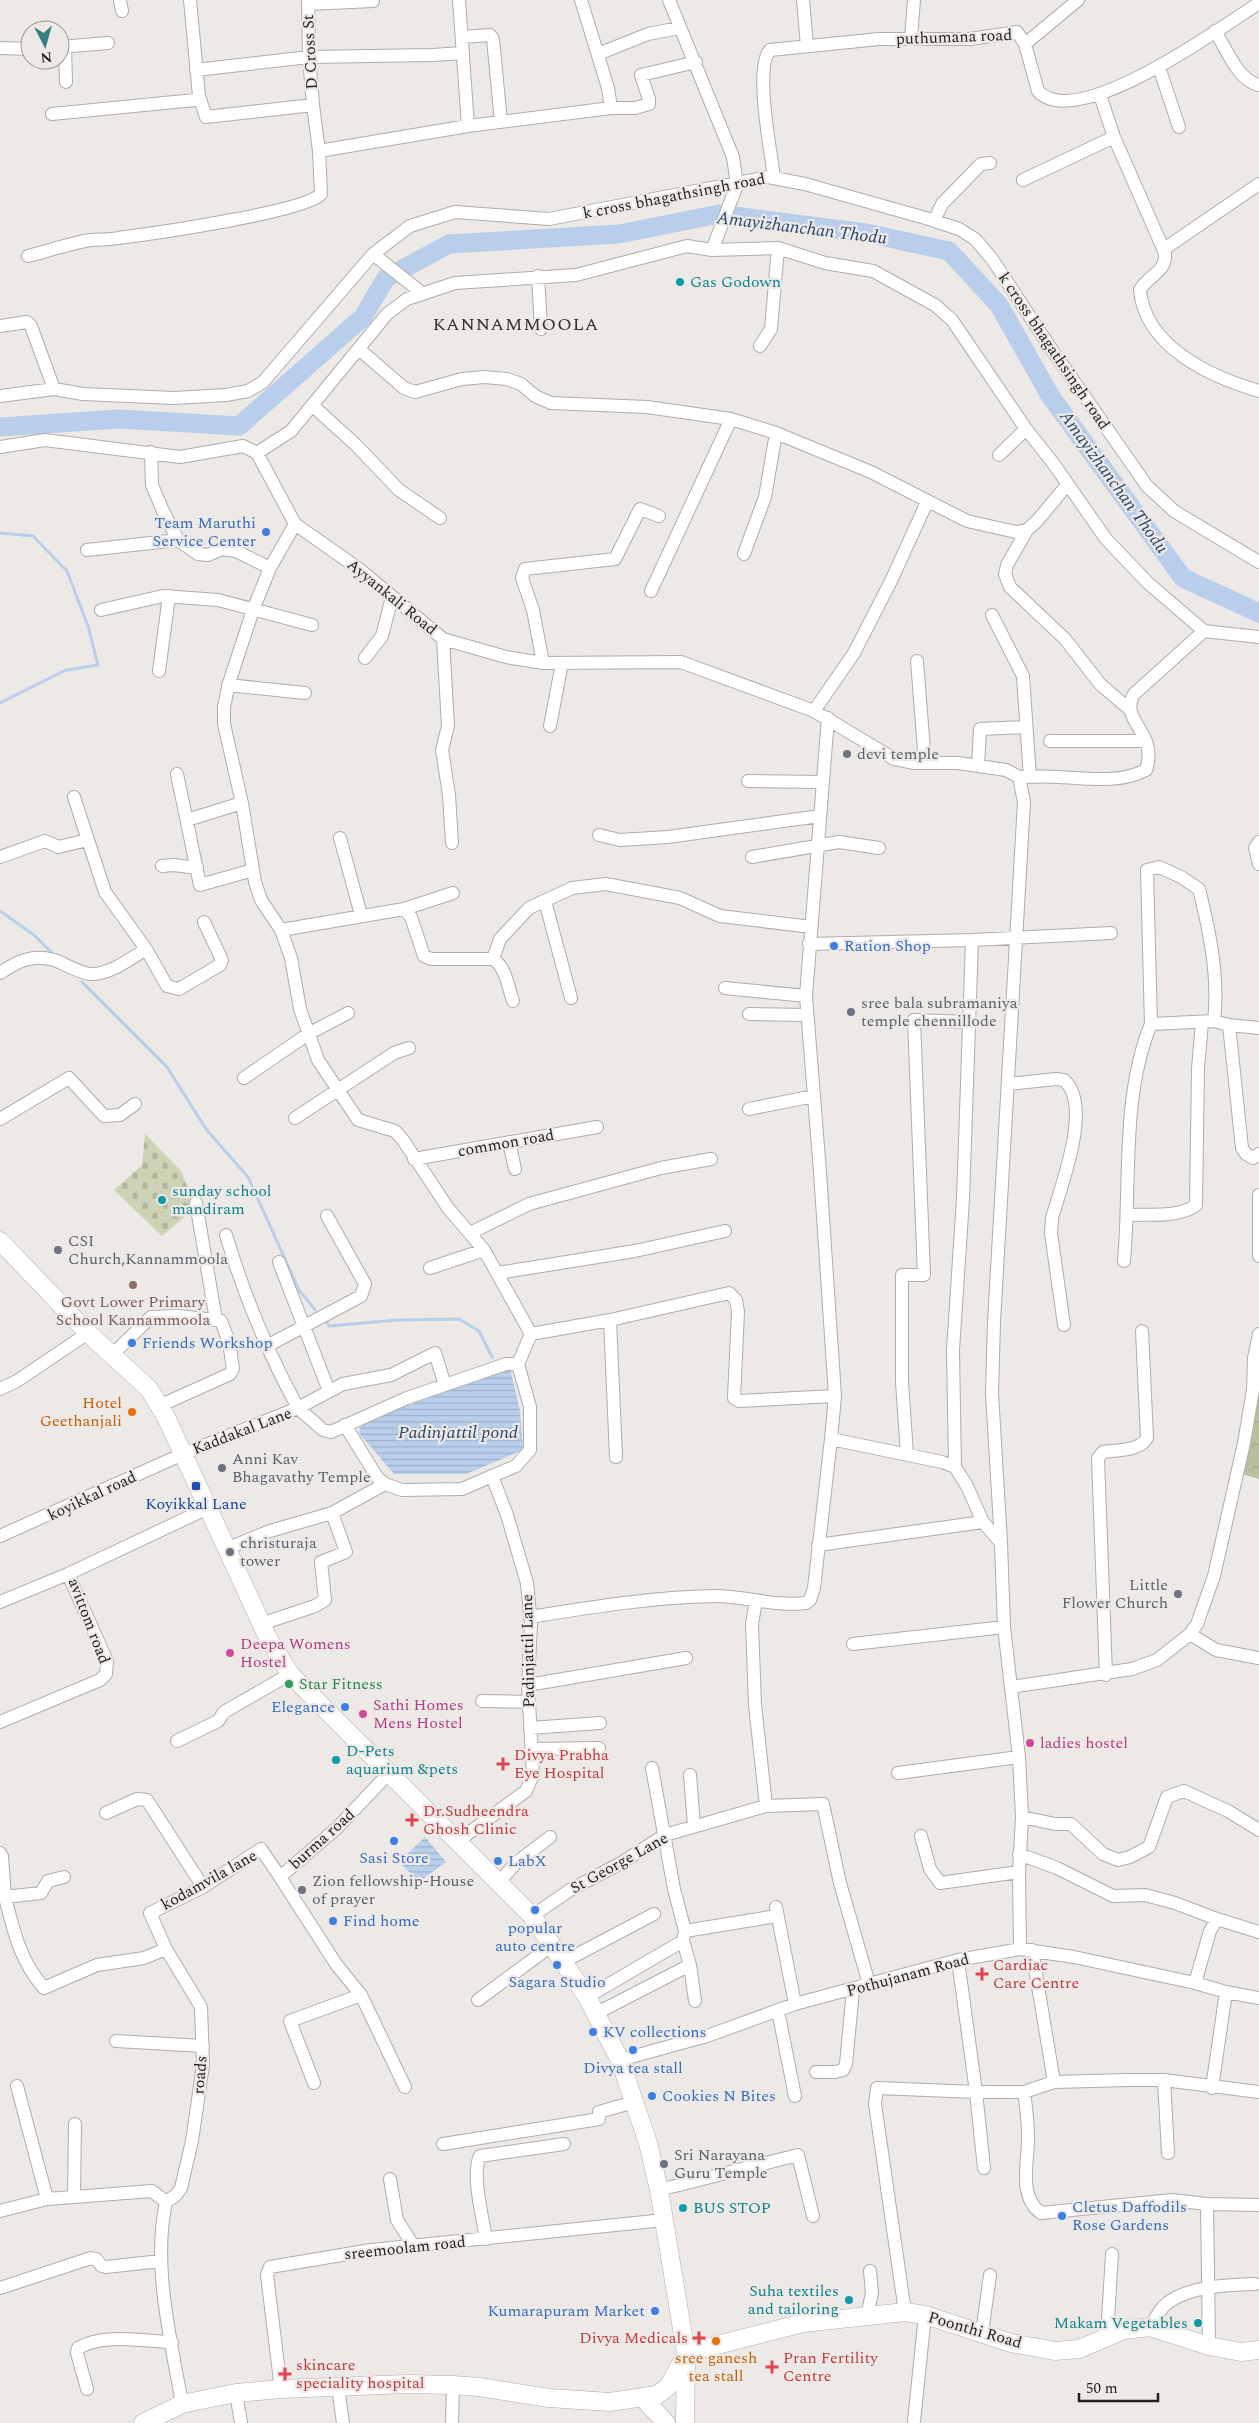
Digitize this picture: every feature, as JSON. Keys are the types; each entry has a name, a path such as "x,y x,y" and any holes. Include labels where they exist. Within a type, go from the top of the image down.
{"main road":[{"path":"0,1241 88,1333 149,1389 183,1454 261,1624 290,1674 532,1916 587,1997 620,2060 648,2143 659,2190 686,2353 689,2423"},
{"name":"Poonthi Road","path":"686,2353 803,2323 905,2312 925,2315 1011,2343 1066,2352 1079,2349 1124,2330 1150,2327 1209,2346 1241,2352 1259,2350"},
{"path":"143,2423 182,2404 236,2393 281,2389 407,2384 453,2385 479,2387 549,2398 601,2402 643,2398 657,2395 668,2386 686,2353"},
{"path":"643,2398 666,2423"}],"street":[{"path":"190,0 199,96 206,117 313,105"},
{"path":"459,0 468,126"},
{"path":"581,0 608,88 611,108"},
{"path":"669,0 696,62 733,157 737,185 712,250"},
{"path":"803,0 807,46"},
{"path":"910,38 914,0"},
{"path":"1025,44 1078,0"},
{"path":"308,2 373,1"},
{"name":"D Cross St","path":"28,256 91,240 116,238 261,214 316,199 321,194 319,151 309,57 308,2"},
{"name":"puthumana road","path":"774,178 762,77 764,56 770,50 910,38 970,39 1017,32 1025,44 1038,91 1043,97 1051,100 1100,94 1159,67 1259,3"},
{"path":"598,54 648,34 680,28"},
{"path":"1215,31 1243,76 1250,83 1259,86"},
{"path":"462,37 490,35 493,39 501,122"},
{"path":"70,46 108,43"},
{"path":"0,48 20,49"},
{"path":"196,70 309,57 463,53"},
{"path":"319,151 468,126 611,108 635,108 649,104 641,75 696,62"},
{"path":"1159,67 1180,127"},
{"path":"65,70 66,82"},
{"path":"1100,94 1114,137 1164,249 1166,262 1162,269 1145,281 1140,290 1146,316 1161,339 1213,375 1259,391"},
{"path":"52,114 194,100 199,96"},
{"path":"1022,180 1114,137"},
{"path":"934,221 942,204 981,164 990,163"},
{"name":"k cross bhagathsingh road","path":"0,396 54,389 83,394 174,398 226,395 248,391 263,382 373,254 410,226 455,212 549,219 737,185 768,177 806,184 934,221 958,229 975,239 992,259 1050,347 1147,486 1174,512 1259,562"},
{"path":"1164,249 1259,184"},
{"path":"0,447 45,440 180,457 243,446 257,453 291,431 387,314 407,299 422,293 455,283 538,276 576,275 687,246 712,250 778,248 825,263 873,271 935,304 952,320 1026,429 1106,539 1148,583 1204,631 1259,637"},
{"path":"760,346 770,329 778,248"},
{"path":"373,254 422,293"},
{"path":"538,276 541,328"},
{"path":"0,326 27,322 31,326 54,389"},
{"path":"358,349 404,388 415,392 462,379 484,377 507,379 521,384 535,396 551,403 647,407 731,419 776,433 872,472 967,521 1016,532 1027,530"},
{"path":"312,405 356,444 399,490 440,518"},
{"path":"651,591 731,419"},
{"path":"999,455 1026,429"},
{"path":"744,554 765,497 776,433"},
{"path":"151,452 152,484 162,511 178,540 198,554 208,555 222,549 236,551 270,568"},
{"name":"Ayyankali Road","path":"257,453 295,524 359,569 443,638 506,657 543,663 681,662 814,711 894,759 925,763 958,763 1006,770 1024,777"},
{"path":"1024,777 1058,776 1081,780 1128,778 1146,770 1150,760 1146,741 1128,708 1100,684 1065,639 1010,587 1005,574 1007,564 1027,530 1067,485"},
{"path":"814,711 854,653 892,581 927,502"},
{"path":"543,663 533,610 522,578 525,569 615,559 640,509 659,516"},
{"path":"295,524 270,568 253,610 228,685 224,707 224,724 261,900 281,930 291,958 300,1009 318,1060 358,1120 395,1131 409,1146 414,1159 448,1208 484,1250 531,1334"},
{"path":"86,550 178,540"},
{"path":"159,671 169,596"},
{"path":"101,610 169,596 218,600 312,625"},
{"path":"365,658 382,636 392,597"},
{"path":"992,615 1022,676 1026,727 1024,802 1015,936 992,1393 1004,1627 1018,1757 1022,1817 1019,1872 1026,1950 1054,2082"},
{"path":"1128,708 1134,694 1204,631"},
{"path":"443,638 448,726 442,750 449,795 452,843"},
{"path":"917,661 925,763"},
{"path":"550,726 562,663"},
{"path":"228,685 304,693"},
{"path":"530,1617 646,1599 717,1596 797,1604 806,1603 810,1600 835,1396 806,996 808,944 828,718"},
{"path":"978,766 980,728 1026,727"},
{"path":"1050,741 1146,741"},
{"path":"177,774 200,885 254,870"},
{"path":"748,781 822,782"},
{"path":"74,797 105,892 146,949 167,986 179,989 220,965 222,960 204,922"},
{"path":"187,820 242,803"},
{"path":"599,835 620,840 668,837 820,816"},
{"path":"340,838 361,915"},
{"path":"0,857 45,841 58,847 88,840"},
{"path":"752,857 839,842 879,848"},
{"path":"1259,842 1255,848 1259,864"},
{"path":"162,866 174,865 197,868"},
{"path":"1124,1260 1128,1215 1131,1117 1141,1054 1151,1024 1147,870 1159,867 1199,889 1215,970 1217,998 1208,1022 1198,1068 1196,1205 1176,1213 1128,1215"},
{"path":"493,959 500,939 529,908 572,888 606,884 680,898 720,916 811,927"},
{"path":"281,930 404,908 453,893"},
{"path":"545,901 571,998"},
{"path":"404,908 411,917 424,956 431,959 493,959 498,962 503,971 513,1001"},
{"path":"808,944 972,940 1015,936 1111,933"},
{"path":"972,940 963,1199 953,1350 955,1467 967,1486 983,1522 1001,1543"},
{"path":"0,973 20,960 34,958 54,960 71,969 92,974 114,968 146,949"},
{"path":"725,988 806,996"},
{"path":"244,1078 308,1034 348,1013"},
{"path":"749,1014 807,1015"},
{"path":"907,1454 902,1382 902,1275 924,1275 914,1020 969,1022"},
{"path":"1151,1024 1208,1022 1259,1028"},
{"path":"1229,1025 1242,1148 1253,1158 1259,1154"},
{"path":"295,1118 394,1053 409,1048"},
{"path":"0,1119 70,1078 104,1116 120,1115 135,1104"},
{"path":"1008,1084 1056,1079 1064,1080 1072,1090 1076,1126 1052,1218 1051,1232 1064,1325"},
{"path":"749,1109 814,1096"},
{"name":"common road","path":"414,1159 597,1126"},
{"path":"509,1142 514,1169"},
{"path":"470,1233 529,1204 661,1168 711,1159"},
{"path":"1259,1195 1257,1239 1259,1256"},
{"path":"196,1203 216,1320"},
{"path":"266,1346 361,1296 365,1291 365,1284 326,1216"},
{"path":"498,1273 635,1252 725,1231"},
{"path":"226,1235 266,1346 298,1408 343,1384 390,1375 435,1353 444,1385"},
{"path":"430,1268 484,1250"},
{"path":"278,1262 329,1391"},
{"path":"531,1334 610,1320 729,1293 736,1300 738,1312 734,1398 739,1401 835,1396"},
{"path":"112,1355 151,1318 178,1316 222,1321 229,1342 233,1369 230,1374 159,1406"},
{"path":"610,1320 616,1457"},
{"path":"1106,1674 1098,1458 1103,1452 1138,1446 1144,1443 1147,1438 1142,1331"},
{"path":"1,1389 88,1333"},
{"path":"345,1425 377,1477 385,1484 402,1490 462,1489 516,1466 530,1450 530,1407 518,1364 531,1334"},
{"path":"1011,1687 1106,1674 1157,1660 1190,1634 1197,1624 1214,1576 1244,1442 1253,1390 1259,1334"},
{"name":"Kaddakal Lane","path":"183,1454 298,1408 323,1430 331,1432 406,1398 506,1364 518,1364"},
{"path":"831,1439 907,1454 955,1467"},
{"name":"koyikkal road","path":"0,1536 183,1454"},
{"name":"Padinjattil Lane","path":"458,1841 526,1791 533,1775 528,1685 530,1617 527,1583 507,1515 492,1476"},
{"path":"226,1549 270,1531 332,1513 385,1484"},
{"name":"avittom road","path":"0,1722 100,1680 106,1674 107,1661 68,1574 208,1508"},
{"path":"261,1624 315,1606 325,1600 321,1562 346,1552 332,1513"},
{"path":"818,1545 983,1522"},
{"path":"0,1602 68,1574"},
{"path":"756,1601 752,1624 756,1705 766,1806"},
{"path":"853,1644 1004,1627"},
{"path":"1190,1634 1216,1650 1259,1658"},
{"path":"528,1685 686,1658"},
{"path":"177,1741 218,1721 224,1712 290,1674"},
{"path":"482,1701 529,1702"},
{"path":"530,1728 600,1723"},
{"path":"531,1749 599,1748"},
{"path":"898,1773 1018,1757"},
{"path":"652,1768 674,1890 690,1965 695,2001"},
{"name":"burma road","path":"389,1773 338,1828 280,1877 336,1964 361,1995 405,2087"},
{"path":"690,1775 694,1826"},
{"path":"1022,1817 1056,1824 1071,1824 1103,1854 1118,1860 1140,1854 1149,1847 1167,1797 1184,1791 1228,1811 1259,1830"},
{"path":"106,1813 137,1799 147,1800 203,1887"},
{"name":"St George Lane","path":"532,1916 570,1890 621,1863 665,1835 766,1806 814,1802 823,1804 826,1810 840,1883 869,1984"},
{"path":"921,1836 930,1869 940,1883 1019,1872"},
{"path":"498,1882 516,1863 550,1837"},
{"name":"kodamvila lane","path":"166,1949 150,1913 203,1887 261,1849 280,1877"},
{"path":"0,1853 2,1856 5,1896 17,1943 29,1972 44,1988 97,1965 144,1958 166,1949"},
{"path":"1019,1854 1057,1868 1113,1896 1145,1895 1175,1903 1259,1932"},
{"path":"5,1896 41,1894 48,1881 64,1877"},
{"path":"587,1997 684,1936 777,1912 795,2004"},
{"path":"563,1962 654,1914"},
{"path":"1195,1983 1210,1931 1217,1919"},
{"path":"478,2000 551,1946"},
{"name":"roads","path":"166,1949 198,1998 201,2007 203,2065 192,2141 181,2188 176,2195 166,2202"},
{"name":"Pothujanam Road","path":"620,2060 707,2036 795,2004 853,1990 958,1960 1026,1950 1195,1983 1226,1992 1259,1998"},
{"path":"958,1960 984,2168"},
{"path":"596,2014 690,1965"},
{"path":"816,2072 843,2070 846,2064 853,1990"},
{"path":"1212,2088 1226,1992"},
{"path":"314,2083 290,2021 361,1995"},
{"path":"778,2011 795,2096"},
{"path":"116,2042 202,2046"},
{"path":"1164,2080 1168,2153"},
{"path":"905,2312 875,2104 877,2088 1024,2092 1054,2082 1164,2080 1212,2088 1259,2092"},
{"path":"18,2086 47,2199"},
{"path":"1024,2092 1028,2137 1026,2185 1035,2209 1041,2213 1172,2200 1207,2204 1259,2205"},
{"path":"443,2144 599,2119 599,2112 634,2102"},
{"path":"74,2196 75,2124"},
{"path":"486,2239 476,2164 480,2156 564,2144"},
{"path":"659,2190 798,2155 813,2216"},
{"path":"390,2179 397,2220 413,2245"},
{"path":"0,2211 47,2199 152,2191 166,2202 161,2226 161,2261 182,2404"},
{"path":"1207,2204 1209,2346"},
{"name":"sreemoolam road","path":"281,2389 267,2275 270,2267 413,2245 664,2220"},
{"path":"1107,2336 1112,2254"},
{"path":"0,2288 91,2258 96,2259 102,2266 106,2267 161,2261"},
{"path":"867,2316 872,2293 870,2271"},
{"path":"982,2333 990,2275"},
{"path":"1150,2327 1162,2308 1170,2301 1209,2286 1255,2284"},
{"path":"917,2422 925,2315"},
{"path":"87,2389 77,2353 78,2348 111,2339 172,2342"},
{"path":"452,2423 453,2385"},
{"path":"338,2387 343,2423"},
{"path":"236,2393 241,2423"}],"green space":[{"path":"145,1134 181,1171 196,1207 162,1236 114,1190 142,1165"},
{"path":"1259,1381 1259,1479 1243,1474"}],"water":[{"name":"Padinjattil pond","path":"510,1368 520,1411 523,1450 466,1474 394,1474 359,1433 360,1427 376,1417"},
{"path":"425,1837 446,1862 419,1882 399,1862"}],"waterway":[{"name":"Amayizhanchan Thodu","path":"0,427 118,419 239,426 363,317 386,278 449,244 619,234 719,214 866,233 949,251 999,305 1051,397 1183,578 1259,613"},
{"path":"0,533 33,536 67,571 88,626 98,665 66,670 0,703"},
{"path":"0,911 34,935 51,952"},
{"path":"82,982 167,1067 206,1129 248,1177 299,1290 315,1310"},
{"path":"327,1323 329,1326 398,1320 459,1319 479,1331 492,1357"}],"place":[{"name":"Gas Godown","path":"680,282"},
{"name":"Team Maruthi Service Center","path":"266,532"},
{"name":"devi temple","path":"847,754"},
{"name":"Ration Shop","path":"834,946"},
{"name":"sree bala subramaniya temple chennillode","path":"851,1012"},
{"name":"sunday school mandiram","path":"162,1200"},
{"name":"CSI Church,Kannammoola","path":"58,1250"},
{"name":"Govt Lower Primary School Kannammoola","path":"133,1285"},
{"name":"Friends Workshop","path":"132,1343"},
{"name":"Hotel Geethanjali","path":"132,1412"},
{"name":"Anni Kav Bhagavathy Temple","path":"222,1468"},
{"name":"Koyikkal Lane","path":"196,1486"},
{"name":"christuraja tower","path":"230,1552"},
{"name":"Little Flower Church","path":"1178,1594"},
{"name":"Deepa Womens Hostel","path":"230,1653"},
{"name":"Star Fitness","path":"289,1684"},
{"name":"Elegance","path":"345,1707"},
{"name":"Sathi Homes Mens Hostel","path":"363,1714"},
{"name":"ladies hostel","path":"1030,1743"},
{"name":"D-Pets aquarium &pets","path":"336,1760"},
{"name":"Divya Prabha Eye Hospital","path":"503,1764"},
{"name":"Dr.Sudheendra Ghosh Clinic","path":"412,1820"},
{"name":"Sasi Store","path":"394,1841"},
{"name":"LabX","path":"498,1861"},
{"name":"Zion fellowship-House of prayer","path":"302,1890"},
{"name":"popular auto centre","path":"535,1910"},
{"name":"Find home","path":"333,1921"},
{"name":"Sagara Studio","path":"557,1965"},
{"name":"Cardiac Care Centre","path":"982,1974"},
{"name":"KV collections","path":"593,2032"},
{"name":"Divya tea stall","path":"633,2050"},
{"name":"Cookies N Bites","path":"652,2096"},
{"name":"Sri Narayana Guru Temple","path":"664,2164"},
{"name":"BUS STOP","path":"683,2208"},
{"name":"Cletus Daffodils Rose Gardens","path":"1062,2216"},
{"name":"Suha textiles and tailoring","path":"849,2300"},
{"name":"Kumarapuram Market","path":"655,2311"},
{"name":"Makam Vegetables","path":"1198,2323"},
{"name":"Divya Medicals","path":"699,2338"},
{"name":"sree ganesh tea stall","path":"716,2341"},
{"name":"Pran Fertility Centre","path":"772,2367"},
{"name":"skincare speciality hospital","path":"285,2374"}],"district":[{"name":"KANNAMMOOLA","path":"516,324"}]}
